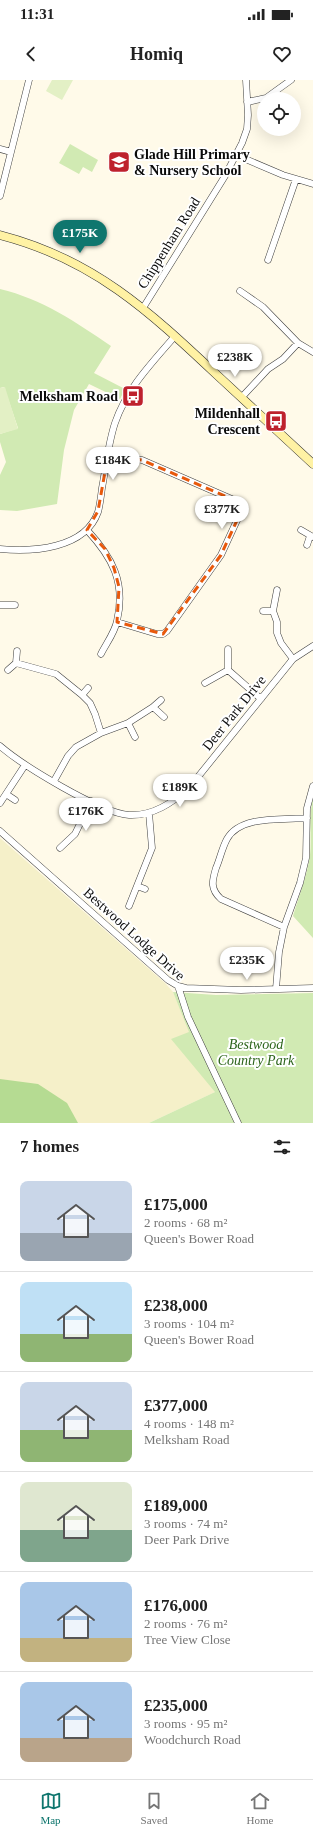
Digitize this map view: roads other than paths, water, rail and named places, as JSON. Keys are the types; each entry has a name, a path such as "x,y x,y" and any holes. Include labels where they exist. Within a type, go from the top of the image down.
{"street":[{"path":"0,196 29,80"},
{"name":"Chippenham Road","path":"143,308 225,176 236,155 247,129 248,102 246,80"},
{"path":"248,102 266,98 291,80"},
{"path":"0,149 11,152"},
{"path":"236,155 296,179 313,184"},
{"path":"268,260 296,179"},
{"path":"0,235 22,241 66,258 111,284 143,308 175,336 313,464"},
{"path":"240,291 263,307 298,343 313,352"},
{"path":"0,549 30,549 48,547 75,538 87,530 94,521 98,511 115,424 127,395 141,374 175,336"},
{"path":"241,398 268,369 283,359 298,343"},
{"path":"108,455 142,460 234,500 239,507 239,516 220,555 168,631 163,634 157,634 117,622"},
{"path":"87,530 105,549 114,568 119,587 117,622 101,654"},
{"path":"301,530 312,537 308,545"},
{"path":"277,590 273,611 277,622 278,633 281,643 293,659"},
{"path":"0,605 15,605"},
{"path":"263,611 273,611"},
{"name":"Deer Park Drive","path":"0,746 25,765 110,810 129,815 149,813 168,805 190,788 293,659 313,646"},
{"path":"228,649 228,670 261,699"},
{"path":"8,670 16,663 17,651"},
{"path":"16,663 56,674 82,695 90,703 101,733"},
{"path":"205,683 228,670"},
{"path":"82,695 88,688"},
{"path":"54,781 68,756 76,746 101,733 128,723 161,700"},
{"path":"153,707 164,717"},
{"path":"128,723 135,737"},
{"path":"0,802 25,765"},
{"path":"276,989 279,952 284,927 300,883 306,858 307,808 313,786"},
{"path":"6,794 15,800"},
{"path":"60,848 75,834 91,801"},
{"path":"129,906 152,848 153,838 149,813"},
{"path":"284,927 221,899 214,893 212,885 226,840 238,826 250,822 307,818"},
{"name":"Bestwood Lodge Drive","path":"0,831 168,980 178,986 188,1017 238,1123"},
{"path":"137,886 145,889"},
{"path":"178,986 209,989 313,988"}],"place":[{"name":"Glade Hill Primary & Nursery School","path":"119,162"},
{"name":"Melksham Road","path":"133,396"},
{"name":"Mildenhall Crescent","path":"276,421"}],"park label":[{"name":"Bestwood Country Park","path":"256,1052"}]}
